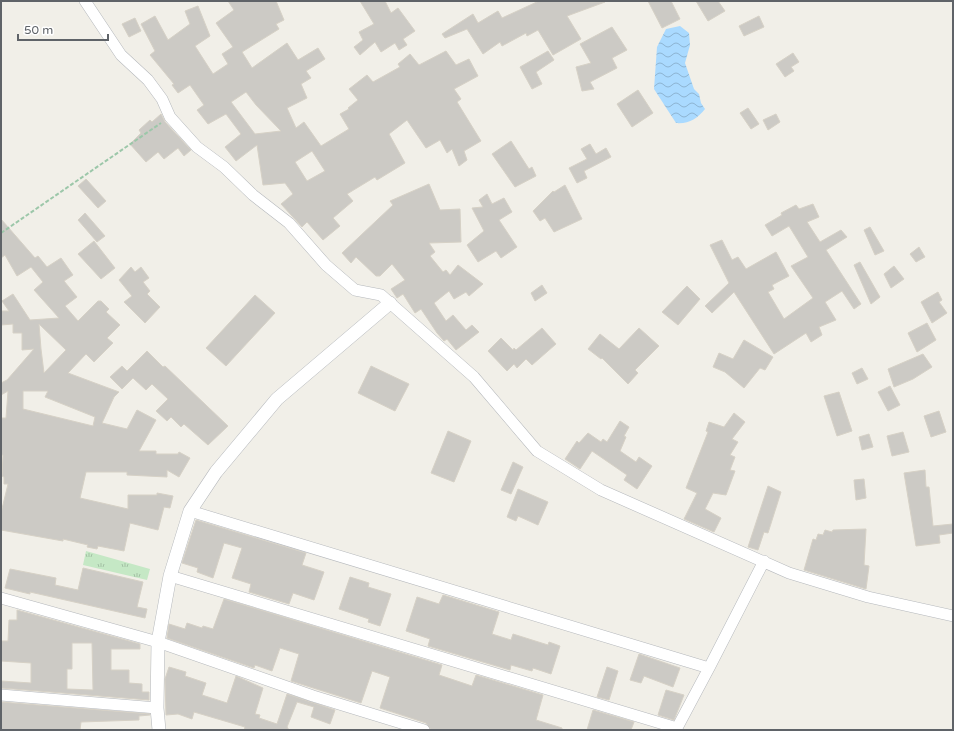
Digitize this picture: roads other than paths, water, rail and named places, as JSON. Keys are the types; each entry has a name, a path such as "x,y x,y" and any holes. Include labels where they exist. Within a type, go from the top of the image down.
{"street":[{"path":"85,1 121,55 148,80 162,99 170,117 197,148 224,167 253,195 289,223 326,265 355,290 381,295 474,377 537,451 601,490 789,573 868,598 953,616"},
{"path":"159,730 157,708 158,642 170,576 190,511 216,472 277,399 390,303"},
{"path":"190,511 709,668"},
{"path":"170,576 676,729 764,562"},
{"path":"1,598 158,642 313,696 424,730"},
{"path":"1,695 157,708"}],"water":[{"path":"680,26 689,33 690,45 685,63 694,89 699,94 701,103 705,109 699,116 685,123 676,123 654,89 657,47 666,29"}]}
